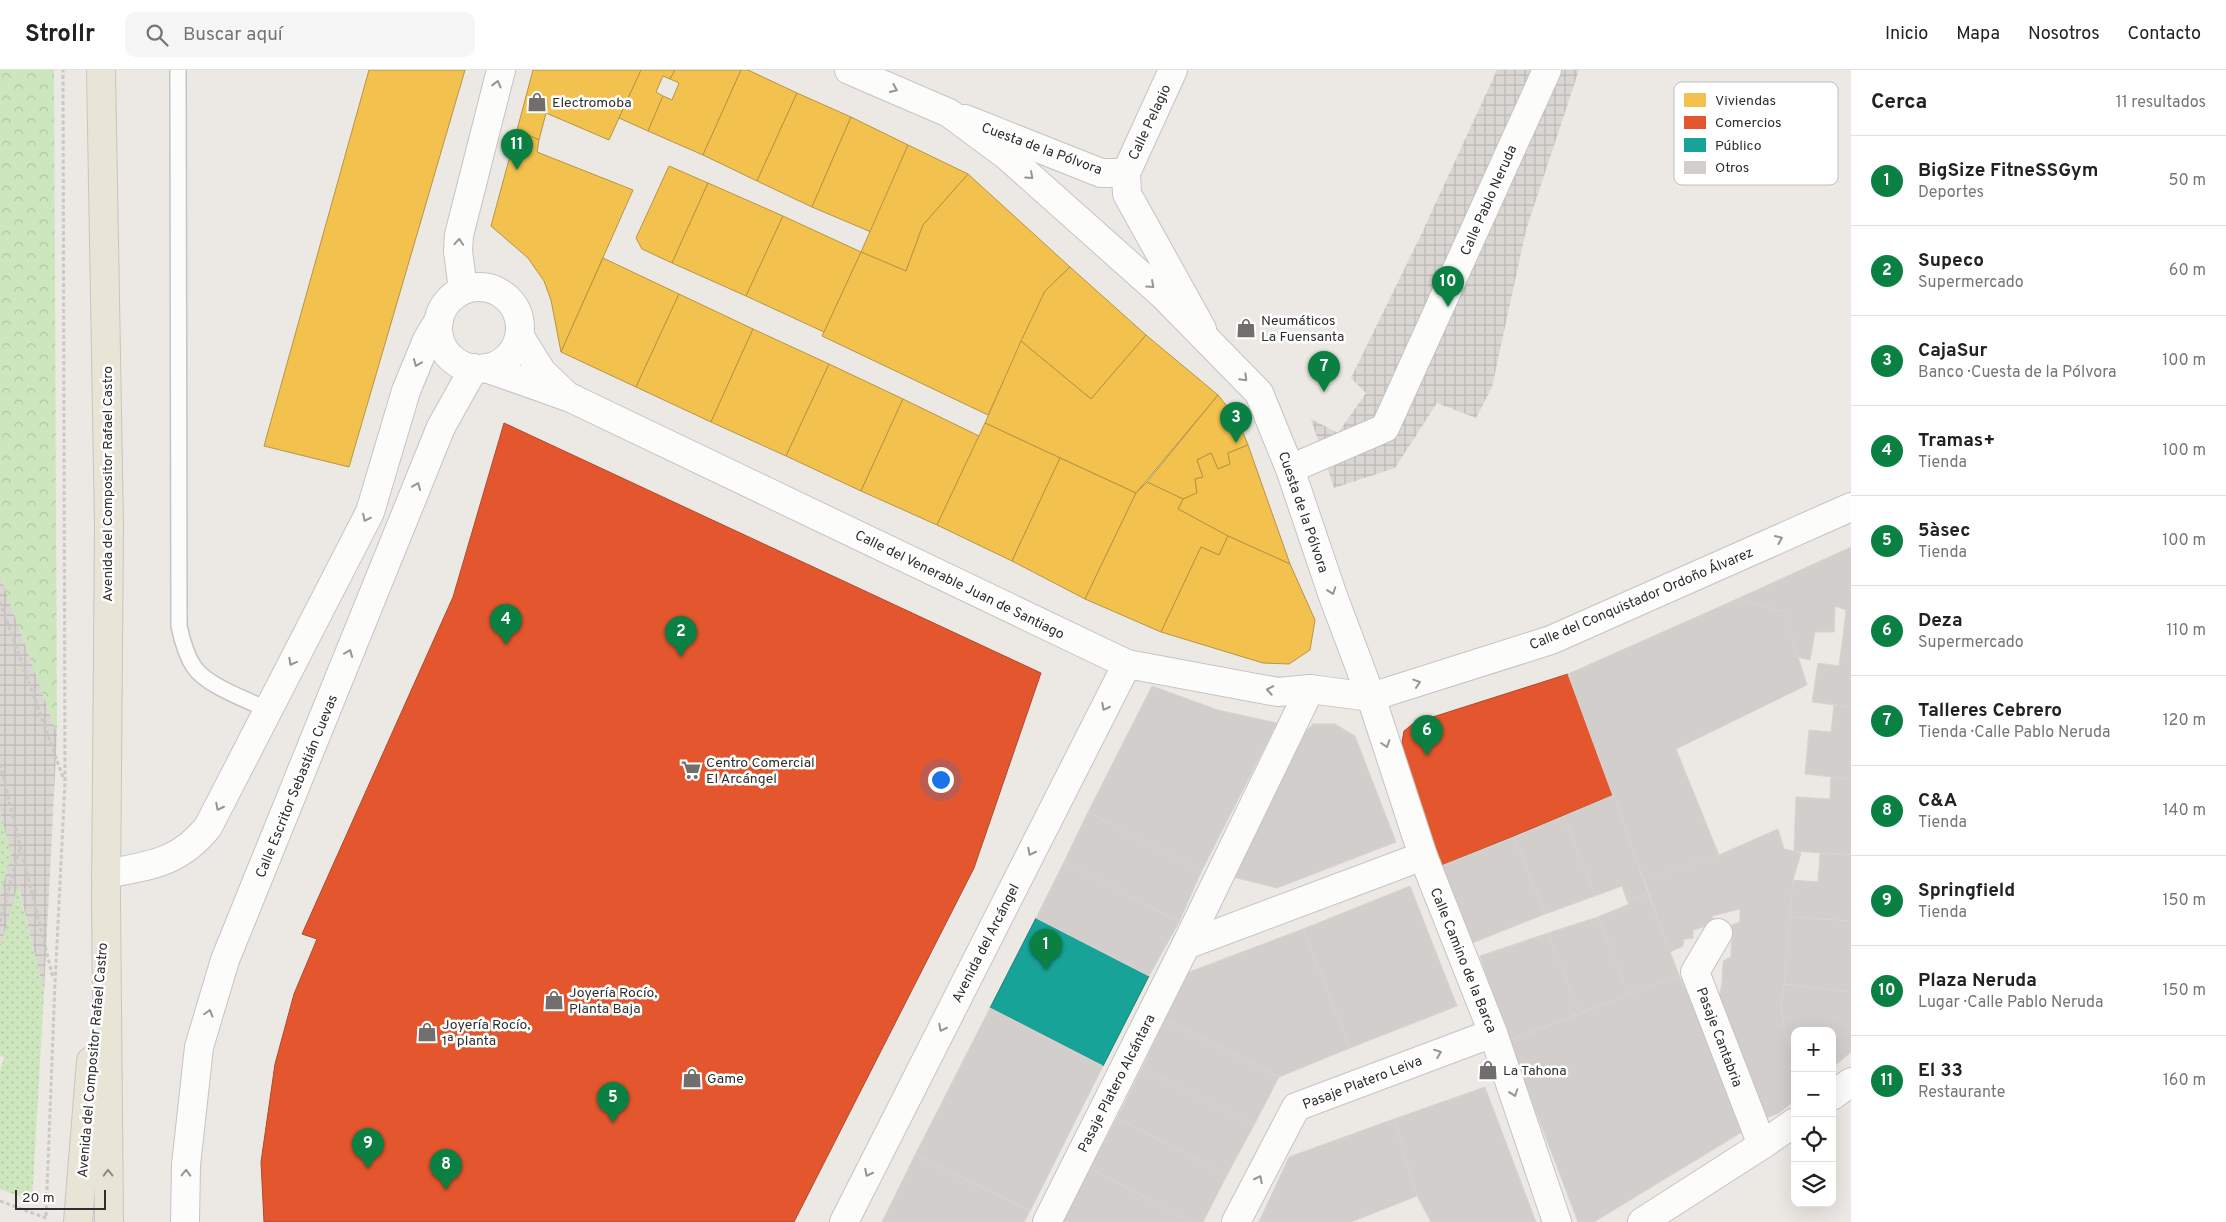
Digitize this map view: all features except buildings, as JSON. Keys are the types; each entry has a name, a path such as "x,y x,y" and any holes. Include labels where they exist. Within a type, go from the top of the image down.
{"main road":[{"name":"Avenida del Compositor Rafael Castro","path":"101,70 109,526 106,886 109,1222"},
{"name":"Avenida del Compositor Rafael Castro","path":"78,1222 106,886"}],"street":[{"path":"463,290 458,251 459,235 501,70"},
{"name":"Cuesta de la Pólvora","path":"849,70 950,113 1101,173 1126,173 1126,194 1210,343"},
{"name":"Calle Pelagio","path":"1126,173 1173,70"},
{"name":"Calle Pablo Neruda","path":"1290,469 1384,428 1547,70"},
{"name":"Cuesta de la Pólvora","path":"950,113 1007,156 1163,296 1259,393 1290,469 1333,596 1371,697"},
{"path":"106,886 184,852 198,840 208,827 370,512 406,391 427,340 439,320 443,307 452,297 463,290 482,287 500,292 510,301 517,312 520,324 520,337 506,359 480,368 462,365 450,357 440,340 439,320"},
{"name":"Calle del Venerable Juan de Santiago","path":"520,337 542,372 571,398"},
{"name":"Calle del Venerable Juan de Santiago","path":"480,368 571,398 1127,664 1278,692 1310,690 1371,697"},
{"name":"Calle Escritor Sebastián Cuevas","path":"184,1222 186,1165 199,1046 225,960 441,427 480,368"},
{"name":"Calle del Conquistador Ordoño Álvarez","path":"1371,697 1551,640 1851,507"},
{"name":"Avenida del Arcángel","path":"844,1222 1127,664"},
{"name":"Pasaje Platero Alcántara","path":"1047,1222 1186,945 1310,690"},
{"name":"Calle Camino de la Barca","path":"1371,697 1422,856 1493,1032 1557,1222"},
{"path":"1186,945 1422,856"},
{"name":"Pasaje Cantabria","path":"1718,933 1695,972 1762,1145"},
{"name":"Pasaje Platero Leiva","path":"1236,1222 1296,1107 1493,1032"},
{"path":"1836,1093 1851,1082"},
{"path":"1642,1222 1791,1125"}],"lane":[{"path":"178,70 179,626 183,643 193,666 205,678 268,710"}],"path":[{"path":"0,1201 46,1220 65,782 63,70"},
{"path":"0,602 65,782"},
{"path":"0,764 55,983"},
{"path":"0,922 20,845"}],"green space":[{"path":"0,70 54,70 57,734 0,575"},
{"path":"0,811 11,855 0,896"},
{"path":"17,883 44,992 32,1201 0,1189 0,1071 4,1057 0,1056 0,948"}],"shaded area":[{"path":"1497,70 1579,70 1526,230 1492,387 1476,418 1437,403 1395,468 1334,488 1311,419 1338,433 1366,393 1351,378 1420,237"},
{"path":"0,575 57,734 44,992 18,884 0,948 0,896 11,855 0,811"}],"place":[{"name":"Electromoba","path":"537,102"},
{"name":"El 33","path":"517,170"},
{"name":"Plaza Neruda","path":"1448,307"},
{"name":"Neumáticos La Fuensanta","path":"1246,328"},
{"name":"Talleres Cebrero","path":"1324,392"},
{"name":"CajaSur","path":"1236,443"},
{"name":"Tramas+","path":"506,645"},
{"name":"Supeco","path":"681,657"},
{"name":"Deza","path":"1427,756"},
{"name":"Centro Comercial El Arcángel","path":"691,770"},
{"name":"BigSize FitneSSGym","path":"1046,970"},
{"name":"Joyería Rocío, Planta Baja","path":"554,1000"},
{"name":"Joyería Rocío, 1ª planta","path":"427,1032"},
{"name":"La Tahona","path":"1488,1070"},
{"name":"Game","path":"692,1078"},
{"name":"5àsec","path":"613,1123"},
{"name":"Springfield","path":"368,1169"},
{"name":"C&A","path":"446,1190"}]}
